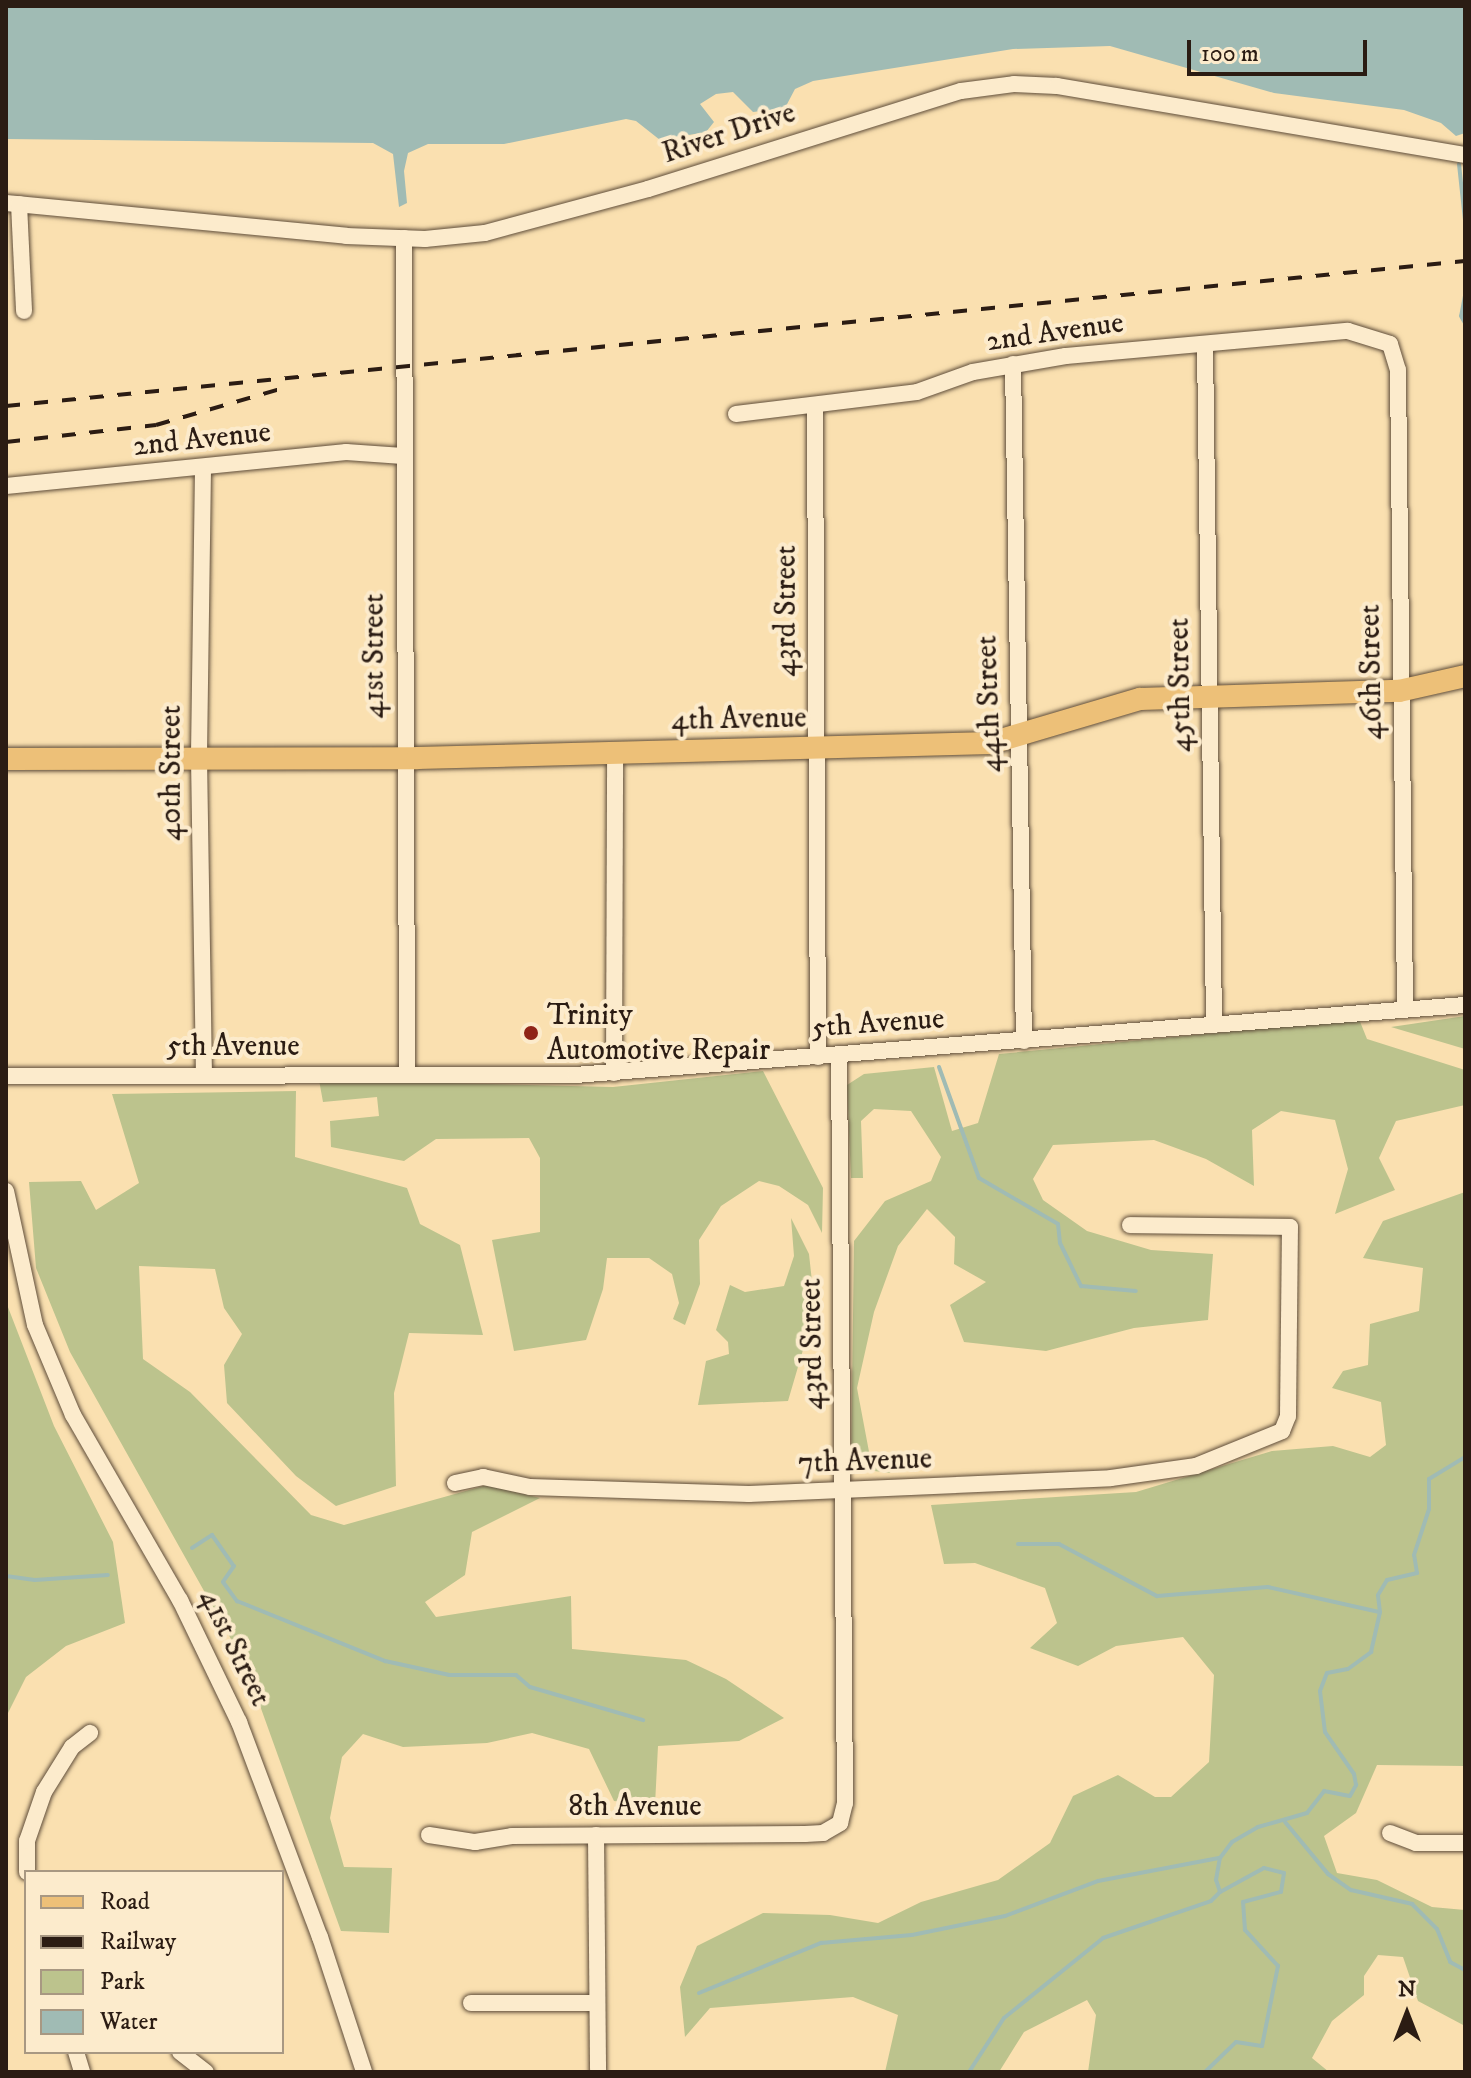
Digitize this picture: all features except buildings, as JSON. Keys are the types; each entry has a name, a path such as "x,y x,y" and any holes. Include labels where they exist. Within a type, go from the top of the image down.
{"main road":[{"name":"4th Avenue","path":"6,759 403,758 991,743 1140,699 1399,691 1465,676"}],"street":[{"name":"River Drive","path":"12,204 404,238 485,233 648,189 961,91 1000,85 1057,86 1465,155"},
{"path":"12,204 24,311"},
{"path":"195,239 196,221"},
{"name":"41st Street","path":"404,238 403,758 407,1074"},
{"name":"2nd Avenue","path":"736,414 917,392 1013,364 1348,331 1384,339"},
{"name":"46th Street","path":"1384,339 1396,353 1398,370 1399,691 1405,1009"},
{"name":"45th Street","path":"1205,345 1214,1025"},
{"name":"44th Street","path":"1013,364 1024,1041"},
{"name":"43rd Street","path":"815,405 818,1057"},
{"name":"2nd Avenue","path":"6,486 203,469 346,452 403,456"},
{"name":"40th Street","path":"203,469 199,758 204,1076"},
{"path":"614,1073 615,753"},
{"name":"5th Avenue","path":"6,1076 614,1073 1465,1005"},
{"name":"43rd Street","path":"839,1055 845,1803 840,1823"},
{"name":"41st Street","path":"6,1191 12,1266 35,1325 73,1415 180,1600 239,1722 320,1937 364,2072"},
{"name":"7th Avenue","path":"455,1483 483,1477 572,1489 843,1492 1170,1472 1273,1436 1286,1426 1288,1416 1290,1227 1130,1225"},
{"path":"27,1870 27,1841 44,1792 72,1747 90,1733"},
{"name":"8th Avenue","path":"429,1835 475,1842 596,1835 814,1833 840,1823"},
{"path":"1390,1833 1416,1843 1465,1843"},
{"path":"596,1835 598,2072"},
{"path":"471,2003 597,2003"},
{"path":"183,2054 206,2072"}],"green space":[{"path":"1465,1016 1465,1049 1391,1027"},
{"path":"1359,1019 1367,1039 1465,1070 1465,1105 1396,1121 1379,1158 1395,1190 1335,1214 1348,1169 1335,1120 1281,1111 1252,1130 1254,1186 1206,1159 1154,1140 1053,1145 1033,1179 1043,1200 1087,1231 1151,1250 1213,1254 1208,1320 1134,1328 1046,1351 964,1342 950,1305 986,1282 954,1264 955,1237 927,1209 898,1246 874,1312 857,1388 870,1457 897,1458 890,1473 851,1468 854,1241 885,1201 931,1181 941,1157 911,1111 874,1109 861,1121 863,1178 851,1178 847,1085 864,1074 934,1067 952,1131 978,1123 999,1054"},
{"path":"763,1071 823,1188 822,1233 808,1205 779,1186 759,1181 721,1206 699,1240 700,1284 685,1325 673,1319 679,1303 672,1274 649,1258 607,1258 603,1289 586,1340 514,1351 492,1240 540,1232 540,1158 529,1138 436,1139 404,1161 331,1147 330,1121 379,1116 377,1097 323,1102 319,1080 613,1087"},
{"path":"296,1091 295,1157 407,1188 420,1224 460,1245 483,1335 409,1333 394,1393 396,1486 336,1506 296,1476 227,1403 224,1365 242,1334 224,1308 215,1269 139,1266 143,1359 190,1392 311,1515 344,1525 487,1485 540,1498 472,1532 465,1575 425,1602 436,1617 571,1596 572,1649 686,1660 726,1679 784,1718 739,1741 658,1746 655,1805 614,1801 589,1749 532,1733 487,1743 403,1747 363,1734 342,1757 330,1818 344,1867 392,1868 389,1933 341,1931 245,1664 70,1352 36,1268 29,1182 81,1181 96,1210 139,1183 112,1094"},
{"path":"1465,1192 1465,1766 1377,1765 1356,1813 1324,1836 1337,1873 1377,1880 1432,1907 1465,1910 1465,2026 1418,2001 1403,1957 1378,1955 1364,1976 1364,1995 1332,2021 1312,2058 1329,2072 1088,2072 1096,2015 1087,2000 1024,2032 999,2072 885,2072 898,2015 853,1997 710,2008 685,2037 680,1987 697,1946 763,1913 830,1915 878,1923 921,1902 998,1880 1050,1843 1073,1796 1118,1775 1155,1797 1171,1797 1209,1762 1214,1675 1183,1637 1116,1646 1078,1666 1030,1648 1057,1623 1045,1588 975,1563 944,1564 931,1505 1136,1492 1272,1451 1333,1446 1370,1457 1386,1445 1381,1402 1332,1388 1343,1371 1368,1365 1370,1324 1419,1311 1423,1268 1363,1258 1383,1221"},
{"path":"791,1218 809,1254 815,1309 788,1401 698,1405 706,1361 729,1354 728,1342 716,1330 730,1285 745,1292 784,1286 794,1256"},
{"path":"6,1302 54,1426 113,1542 125,1623 66,1646 26,1677 6,1717"}],"water":[{"path":"6,6 1465,6 1465,133 1456,136 1441,123 1404,110 1274,93 1110,46 1013,49 813,81 795,89 785,108 753,112 733,92 716,94 700,104 714,122 706,132 660,140 636,121 626,119 504,144 428,144 408,153 404,171 407,203 399,207 393,154 373,143 6,139"}],"waterway":[{"path":"1459,164 1465,220"},
{"path":"1465,296 1461,316 1465,323"},
{"path":"939,1067 979,1178 1058,1224 1060,1243 1081,1286 1136,1291"},
{"path":"1205,2072 1236,2042 1262,2046 1278,1966 1245,1930 1243,1902 1281,1892 1284,1873 1264,1868 1220,1892 1216,1880 1220,1858 1232,1842 1258,1827 1307,1813 1324,1791 1350,1796 1356,1785 1354,1774 1325,1732 1320,1691 1327,1673 1348,1669 1371,1652 1380,1612 1378,1595 1387,1580 1417,1573 1414,1555 1429,1509 1429,1479 1465,1457"},
{"path":"192,1548 212,1535 234,1566 223,1582 237,1601 385,1661 449,1675 516,1675 530,1687 643,1720"},
{"path":"1018,1544 1059,1544 1157,1596 1268,1587 1379,1612"},
{"path":"6,1576 35,1580 108,1575"},
{"path":"1285,1822 1328,1874 1351,1890 1412,1904 1437,1929 1450,1962 1465,1970"},
{"path":"699,1993 821,1943 912,1935 1005,1916 1098,1881 1219,1858"},
{"path":"969,2072 1004,2018 1103,1938 1211,1901 1219,1893"}],"railway":[{"path":"6,406 1465,261"},
{"path":"6,442 156,425 287,387"}],"place":[{"name":"Trinity Automotive Repair","path":"531,1033"}]}
